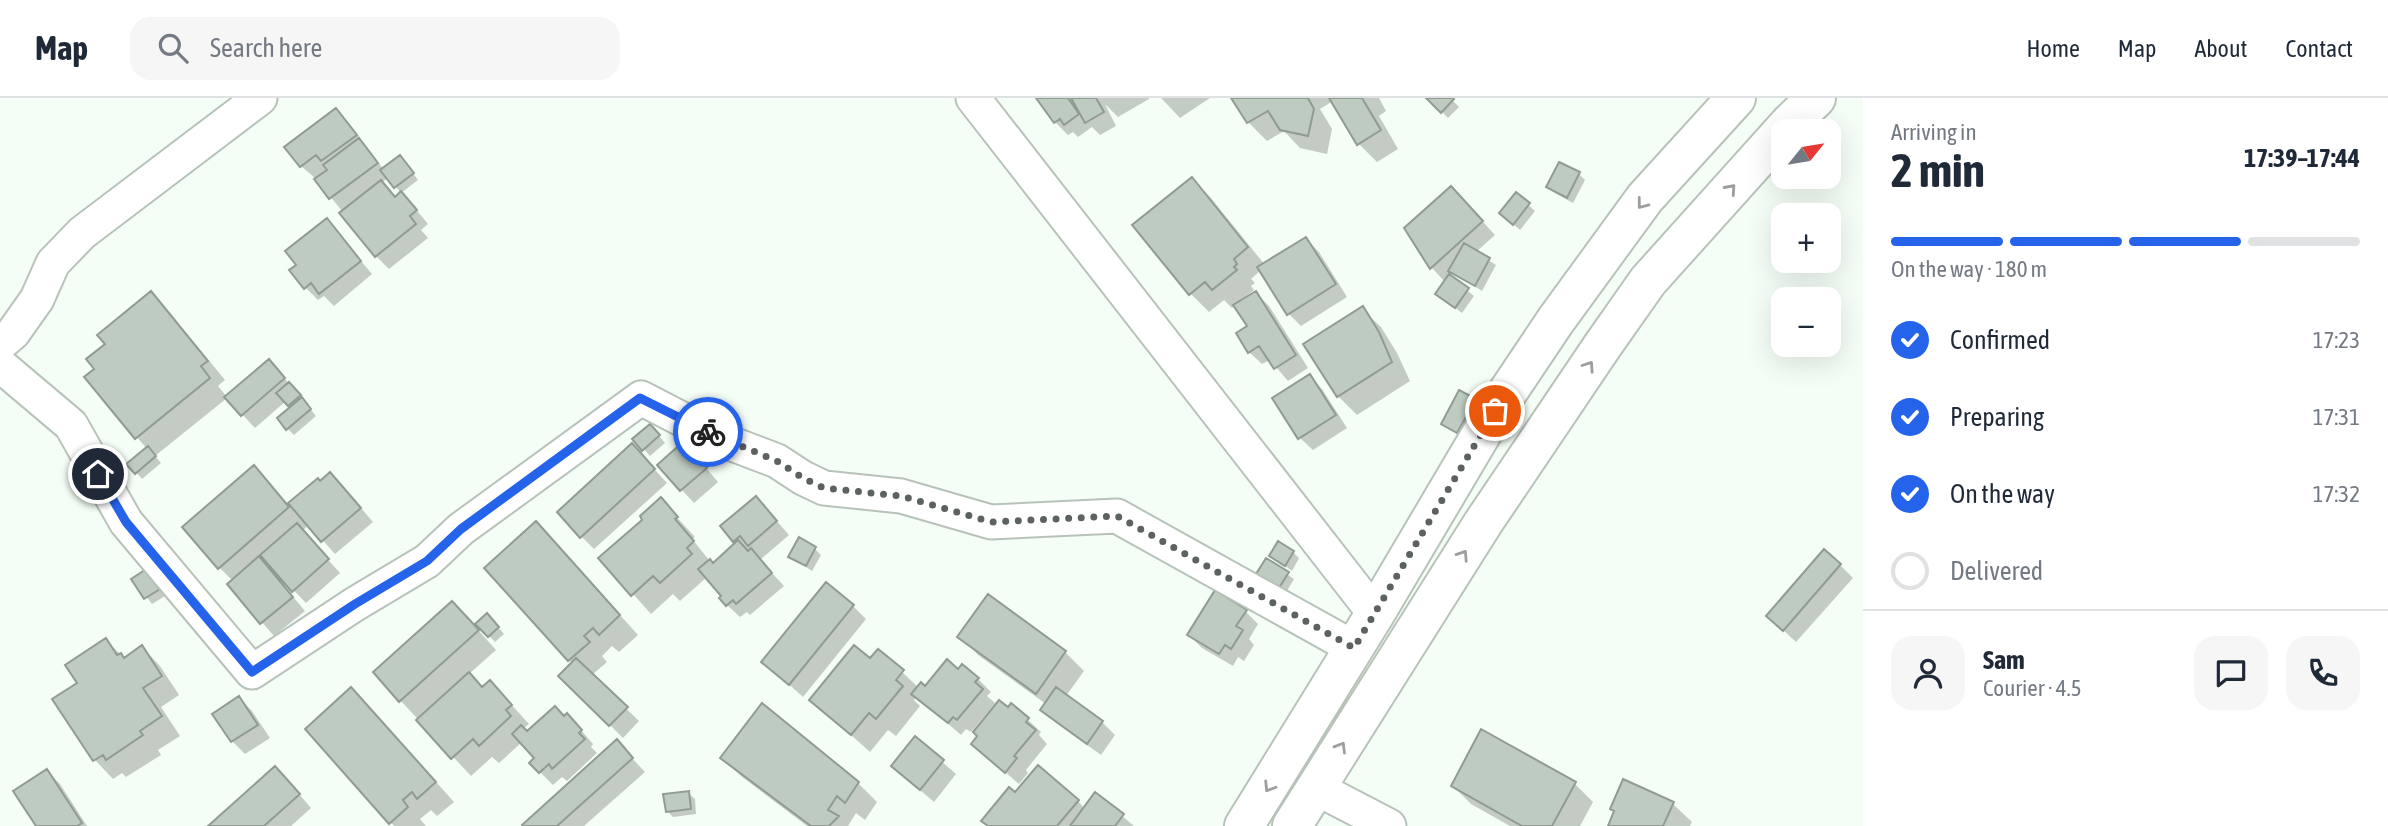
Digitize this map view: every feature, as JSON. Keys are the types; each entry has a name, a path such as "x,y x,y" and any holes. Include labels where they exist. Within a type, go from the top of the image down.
{"main road":[{"path":"1244,826 1375,614 1495,411 1556,320 1646,198 1736,98"},
{"path":"1292,826 1483,523 1648,281 1790,122 1816,98"}],"street":[{"path":"0,344 13,333 37,299 54,263 82,233 260,98"},
{"path":"973,98 1375,614"},
{"path":"0,365 71,425 126,522 252,672 355,604 427,561 461,529 640,398 722,440 777,461 824,488 901,496 991,522 1117,516 1354,648"},
{"path":"1316,788 1390,826"}],"building":[{"path":"1036,98 1068,98 1079,114 1064,125 1060,119 1054,123"},
{"path":"1071,98 1096,98 1104,112 1085,123"},
{"path":"1231,98 1308,98 1314,109 1308,136 1280,130 1268,111 1247,123"},
{"path":"1329,98 1362,98 1381,130 1357,145"},
{"path":"1426,98 1453,98 1454,99 1441,113"},
{"path":"336,108 357,135 321,161 316,155 300,167 284,147"},
{"path":"359,138 378,163 329,199 314,179 327,170 323,165"},
{"path":"400,155 414,173 394,188 380,170"},
{"path":"1559,162 1580,172 1567,198 1546,187"},
{"path":"1192,177 1248,247 1234,259 1237,264 1234,267 1237,270 1212,290 1205,282 1189,295 1132,225"},
{"path":"381,180 395,197 401,191 417,210 410,216 416,224 375,257 339,213"},
{"path":"1451,186 1483,221 1430,269 1404,228"},
{"path":"1516,192 1530,203 1513,225 1499,213"},
{"path":"327,218 361,261 319,294 311,283 304,289 289,270 296,265 285,251"},
{"path":"1306,237 1336,284 1287,315 1257,267"},
{"path":"1464,243 1490,258 1475,286 1448,271"},
{"path":"1449,274 1469,288 1455,308 1435,294"},
{"path":"151,291 208,361 201,366 210,378 135,439 84,377 94,369 86,359 105,344 97,335"},
{"path":"1256,291 1296,355 1274,369 1259,346 1248,353 1236,333 1247,326 1233,305"},
{"path":"1363,306 1379,332 1392,362 1337,397 1303,344"},
{"path":"269,359 285,378 241,416 224,397"},
{"path":"1310,374 1336,415 1298,439 1272,398"},
{"path":"289,382 301,395 288,406 276,393"},
{"path":"1459,390 1476,399 1457,433 1441,424"},
{"path":"302,397 311,409 286,430 277,418"},
{"path":"650,424 660,435 642,451 632,439"},
{"path":"684,441 707,468 680,491 657,465"},
{"path":"632,443 655,469 580,538 557,512"},
{"path":"148,446 156,456 135,474 126,464"},
{"path":"254,465 289,507 218,569 182,527"},
{"path":"330,472 361,508 321,542 288,503 318,478 320,481"},
{"path":"756,496 777,521 748,546 740,536 733,542 720,526"},
{"path":"661,497 694,541 687,548 692,554 660,583 653,576 631,596 598,558 642,520 640,516"},
{"path":"536,521 620,615 599,635 593,628 584,636 590,642 568,661 484,568"},
{"path":"297,523 329,559 292,592 260,555"},
{"path":"799,537 816,547 806,566 788,557"},
{"path":"738,540 748,551 751,548 772,573 736,604 733,600 726,606 698,569 710,559 713,563"},
{"path":"1278,541 1294,551 1285,566 1269,556"},
{"path":"1824,549 1841,564 1783,631 1766,616"},
{"path":"259,556 293,597 260,624 227,584"},
{"path":"1266,558 1289,572 1274,596 1251,582"},
{"path":"151,566 165,586 144,599 131,579"},
{"path":"826,582 854,605 789,685 761,662"},
{"path":"1215,590 1247,610 1236,626 1243,630 1231,649 1225,645 1219,654 1187,635"},
{"path":"988,594 1066,651 1036,694 957,637"},
{"path":"452,601 479,630 399,702 373,672"},
{"path":"487,613 499,627 488,637 475,624"},
{"path":"106,638 117,655 121,653 124,658 142,645 162,676 143,688 162,716 140,731 143,735 106,760 103,755 93,761 52,699 77,683 65,665"},
{"path":"854,645 870,658 878,649 904,670 896,680 903,686 876,719 869,713 851,735 809,700"},
{"path":"576,658 628,707 609,726 558,676"},
{"path":"947,659 958,669 962,664 979,678 975,682 983,689 957,720 953,717 948,723 911,694 921,682 925,686"},
{"path":"469,672 482,687 490,680 512,705 506,710 511,716 479,746 473,739 451,759 416,720"},
{"path":"351,687 436,782 417,799 412,792 403,800 408,807 389,824 305,729"},
{"path":"1056,687 1103,721 1087,744 1040,710"},
{"path":"239,696 258,725 231,742 212,714"},
{"path":"999,700 1008,707 1011,703 1029,718 1026,722 1036,730 1014,756 1017,758 1005,773 971,744 977,736 973,732"},
{"path":"762,703 859,782 845,803 837,796 828,810 839,816 829,826 811,826 720,758"},
{"path":"555,706 564,716 567,713 582,730 579,733 585,739 552,769 549,764 539,773 529,763 534,758 512,734 521,725 527,731"},
{"path":"1481,729 1576,782 1552,826 1522,826 1451,786"},
{"path":"915,736 944,760 920,790 891,766"},
{"path":"617,739 633,758 557,826 522,825"},
{"path":"1038,765 1079,800 1057,826 988,826 981,821 1009,787 1015,792"},
{"path":"275,766 300,794 264,826 208,826"},
{"path":"47,769 82,823 77,826 36,826 13,791"},
{"path":"1623,779 1674,802 1663,826 1608,826 1614,811 1610,809"},
{"path":"689,791 691,809 666,812 663,794"},
{"path":"1095,792 1124,814 1115,826 1070,826"}],"way so far":[{"path":"708,432 777,461 824,488 882,492 991,522 1117,516 1354,648 1495,411"}],"route":[{"path":"98,474 126,522 252,672 355,604 427,561 461,529 640,398 708,432"}]}
